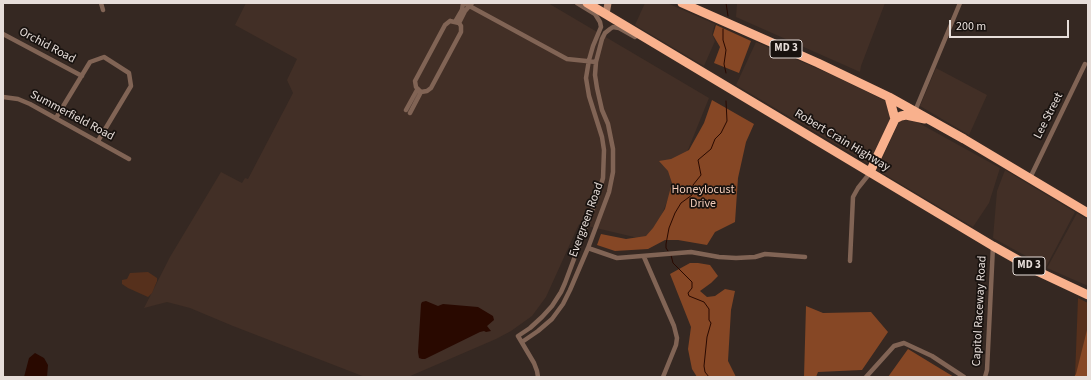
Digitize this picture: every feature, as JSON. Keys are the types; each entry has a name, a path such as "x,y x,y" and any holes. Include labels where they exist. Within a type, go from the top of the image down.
{"highway":[{"name":"Robert Crain Highway","path":"586,3 993,246 1039,272 1088,295"},
{"name":"MD 3","path":"682,3 818,63 889,97 1088,213"},
{"path":"889,97 895,119"},
{"path":"870,172 895,119 906,115 929,119"}],"street":[{"path":"101,3 103,10"},
{"path":"457,23 464,3 471,5 567,60 588,60 596,62"},
{"path":"577,3 596,14 599,18 601,27"},
{"path":"606,14 608,3"},
{"path":"915,111 960,3"},
{"path":"457,23 471,5"},
{"name":"Evergreen Road","path":"538,377 534,363 518,336 542,317 552,306 561,292 603,178 604,150 598,123 589,96 586,78 588,60 606,14"},
{"path":"450,22 457,23 461,26 461,32 433,83 427,91 419,91 415,81 445,25 450,22"},
{"name":"Evergreen Road","path":"522,342 552,319 563,304 588,248 609,192 613,172 611,136 596,88 595,75 596,62 604,33 614,27 619,28 645,43 686,62"},
{"name":"Orchid Road","path":"4,36 82,76"},
{"path":"56,118 90,62 104,57 129,73 131,86 98,141"},
{"name":"Lee Street","path":"1030,178 1085,64"},
{"path":"408,112 419,91"},
{"name":"Summerfield Road","path":"3,97 24,101 129,159"},
{"path":"850,261 853,197 863,180 870,172"},
{"name":"Capitol Raceway Road","path":"985,377 987,370 993,246"},
{"path":"588,248 617,258 691,252 719,257 736,258 755,257 765,254 805,257"},
{"path":"644,257 674,326 677,338 676,345 663,377"},
{"path":"866,377 894,346 904,343 932,356 964,377"}],"shaded area":[{"path":"246,3 548,3 709,98 651,241 579,224 546,297 532,316 511,331 496,339 408,377 365,377 190,308 167,302 144,308 170,257 221,172 242,183 245,178 248,179 293,93 287,80 297,59 235,25"},
{"path":"645,3 667,3 715,24 712,34 715,41 704,66 635,25"},
{"path":"737,3 885,3 860,72 736,17"},
{"path":"756,42 830,74 888,102 893,114 870,162 867,163 736,85"},
{"path":"936,68 987,95 969,135 920,106"},
{"path":"905,117 917,122 1000,168 989,203 973,227 879,171 878,167 899,122"},
{"path":"1005,170 1075,212 1046,267 993,238 997,191"},
{"path":"1077,213 1088,220 1088,286 1047,268"},
{"path":"148,272 157,278 157,281 152,293 148,297 122,284 122,280 127,279 130,273"},
{"path":"1078,298 1088,303 1088,377 1075,377"},
{"path":"426,301 438,306 443,304 478,307 493,316 494,320 487,326 491,331 480,332 425,359 419,358 418,352 421,304 422,302"},
{"path":"35,353 44,358 48,365 47,377 24,377 29,358"}],"green space":[{"path":"716,25 751,41 739,73 714,63 720,47 713,35"},
{"name":"Honeylocust Drive","path":"712,100 754,124 746,142 738,178 735,222 715,232 707,245 678,240 665,240 648,249 615,251 597,245 601,234 626,239 646,236 653,228 665,209 672,183 668,171 659,161 671,159 689,150 704,123"},
{"path":"690,263 710,265 718,276 700,291 707,297 715,296 725,289 735,291 731,310 728,361 736,377 697,377 692,369 688,349 691,327 670,274"},
{"path":"806,306 823,313 871,312 888,332 862,370 818,372 816,377 804,377"},
{"path":"1088,326 1088,377 1074,377 1076,374"},
{"path":"908,349 954,377 888,377"}],"waterway":[{"path":"726,3 728,16"},
{"path":"723,29 723,40 726,50 724,64 726,73"},
{"path":"668,251 666,244 669,228 675,213 681,203 692,195 693,185 701,175 698,160 711,149 715,139 721,133 727,121 726,101"},
{"path":"671,255 673,263 692,282 692,288 688,293 689,296 704,302 709,309 709,320 711,323 707,337 704,366 705,372 709,377"}]}
